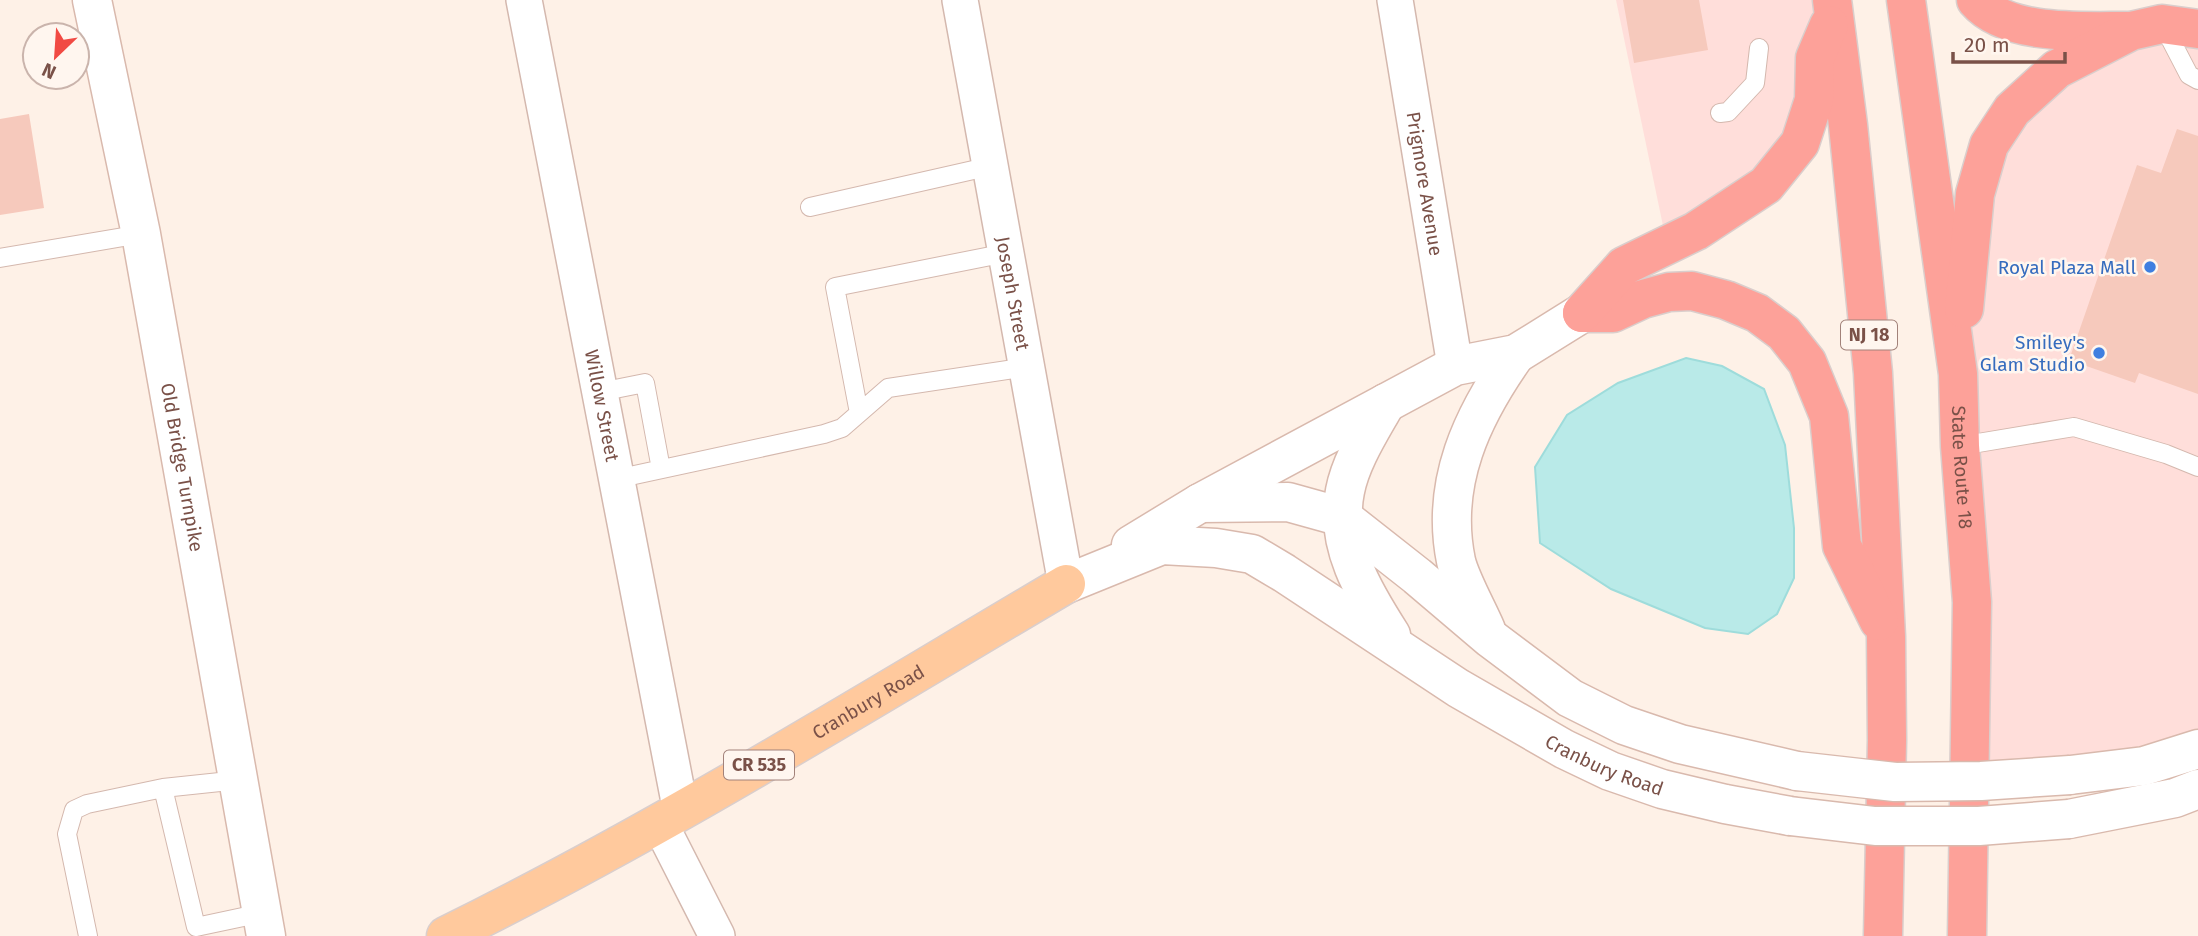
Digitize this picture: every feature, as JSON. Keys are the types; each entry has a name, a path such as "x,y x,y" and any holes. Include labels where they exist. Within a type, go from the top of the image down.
{"highway":[{"name":"State Route 18","path":"1906,0 1958,374 1960,446 1972,602 1967,936"},
{"path":"1976,0 1983,8 2025,26 2065,31 2168,21"},
{"path":"1582,313 1624,266 1696,230 1766,186 1800,143 1814,100 1815,58 1833,7"},
{"name":"NJ 18","path":"1833,7 1873,373 1886,637 1883,936"},
{"path":"1958,374 1975,194 1989,145 2012,110 2057,69 2168,21"},
{"path":"1582,313 1613,313 1643,299 1669,292 1692,291 1726,300 1757,313 1784,333 1807,362 1829,416 1842,546 1886,637"}],"main road":[{"name":"Old Bridge Turnpike","path":"92,0 141,234 264,925"},
{"name":"Cranbury Road","path":"446,936 526,897 670,818 1200,503 1455,366 1516,354 1582,313"},
{"path":"1490,638 1456,562 1451,507 1456,473 1467,441 1490,391 1516,354"},
{"path":"1386,403 1352,471 1345,489 1342,516 1351,561 1364,593 1399,648"},
{"path":"1200,503 1289,502 1342,516 1490,638 1570,698 1624,725 1681,744 1797,771 1895,782 1982,781 2070,775 2144,766 2198,749"},
{"name":"Cranbury Road","path":"1066,584 1162,545 1216,548 1252,554 1458,688 1564,750 1610,771 1662,789 1790,816 1875,826 1979,826 2069,819 2175,798 2198,789"}],"street":[{"name":"Willow Street","path":"524,0 616,479 670,818 717,936"},
{"name":"Joseph Street","path":"960,0 1066,584"},
{"name":"Prigmore Avenue","path":"1395,0 1455,366"}],"lane":[{"path":"2168,21 2189,75 2198,80"},
{"path":"1720,113 1728,111 1755,83 1759,48"},
{"path":"810,207 990,166"},
{"path":"0,258 141,234"},
{"path":"859,413 835,287 1006,253"},
{"path":"616,479 842,428 888,388 1027,367"},
{"path":"600,392 645,383 661,469"},
{"path":"1960,446 2074,427 2166,454 2198,467"},
{"path":"88,936 67,834 74,810 87,804 163,788 239,780"},
{"path":"163,788 195,932 264,925"}],"shaded area":[{"path":"1616,0 1832,0 1800,143 1667,245"},
{"path":"2198,29 2198,749 1968,778 1960,446 1975,194 2057,69"}],"water":[{"path":"1686,358 1722,366 1764,389 1785,445 1794,528 1794,578 1777,614 1748,634 1705,628 1611,589 1540,543 1535,467 1567,415 1618,383"}],"building":[{"path":"1623,0 1699,0 1708,50 1634,63"},
{"path":"29,114 44,208 0,215 0,119"},
{"name":"Royal Plaza Mall","path":"2177,129 2198,136 2198,394 2139,373 2135,383 2069,360 2137,165 2161,173"}],"place":[{"name":"Royal Plaza Mall","path":"2150,267"},
{"name":"Smiley's Glam Studio","path":"2099,353"}]}
